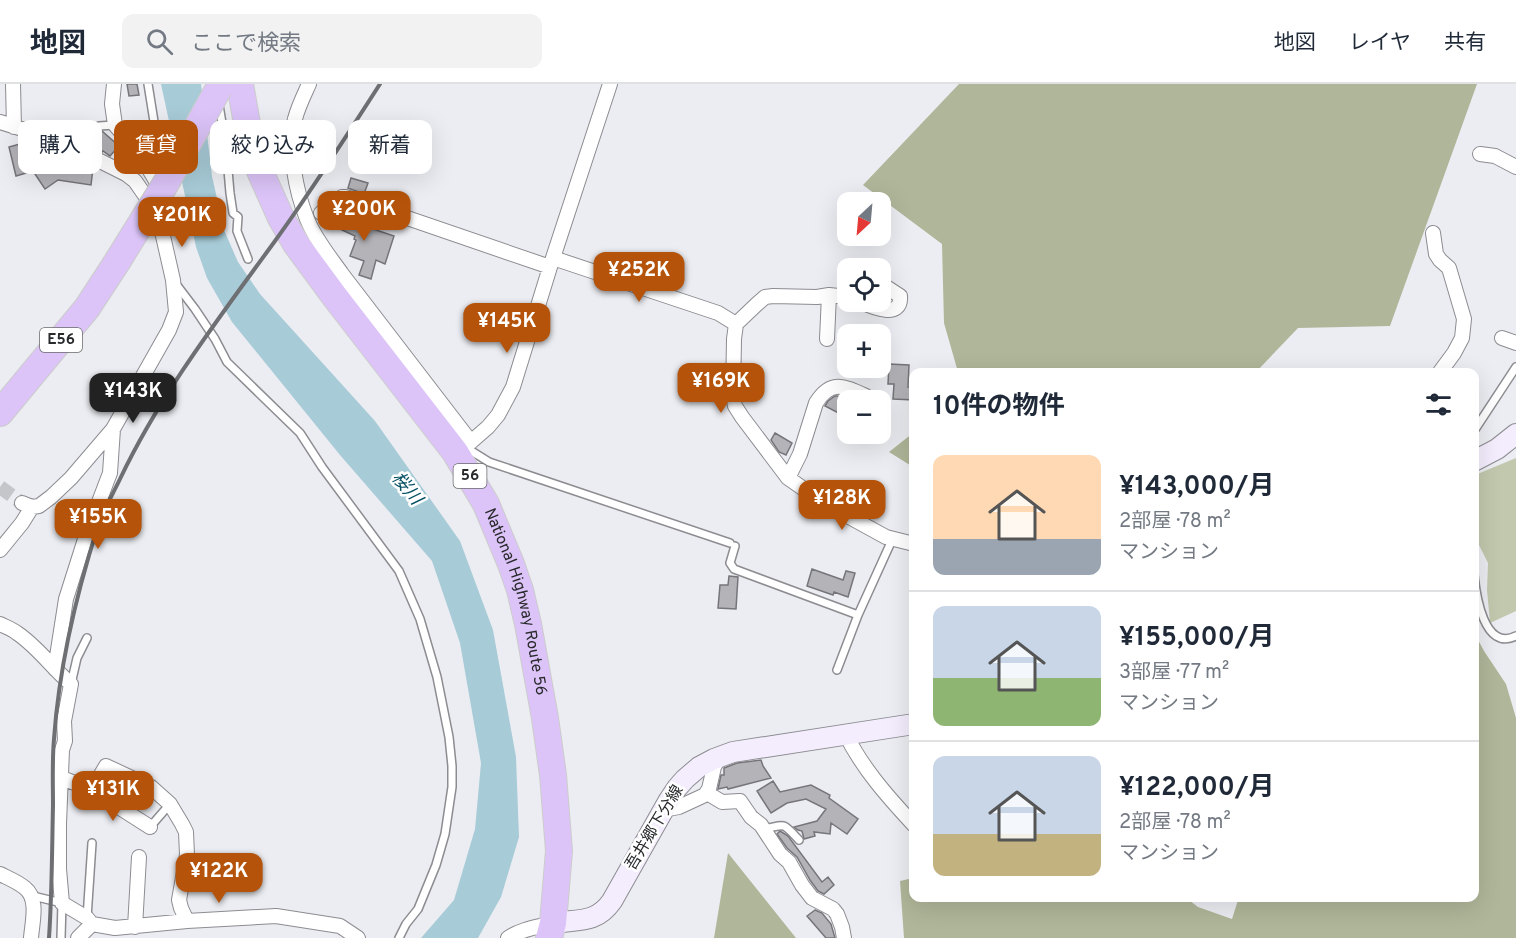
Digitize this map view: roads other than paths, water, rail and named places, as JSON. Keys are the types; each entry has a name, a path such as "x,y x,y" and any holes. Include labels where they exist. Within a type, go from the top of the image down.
{"highway":[{"name":"National Highway Route 56","path":"223,85 250,141 265,183 296,244 335,297 464,447 504,545 520,590 528,624 553,775 559,851 553,933"},
{"name":"E56","path":"0,413 87,308 166,183 223,85"}],"main road":[{"path":"1479,458 1516,434"},
{"name":"吾井郷下分線","path":"553,933 604,912 669,800 685,779 699,767 733,752 909,725"}],"street":[{"path":"13,84 14,127"},
{"path":"114,84 112,104 114,120"},
{"path":"309,84 295,120 292,139 297,182 307,218 326,251 464,447 488,427 498,415 513,387 610,84"},
{"path":"0,122 18,128"},
{"path":"1480,154 1495,156 1516,167"},
{"path":"0,550 22,523 27,505 39,506 51,497 71,478 113,429 169,330 176,312 173,280 158,214 132,178 102,162"},
{"path":"152,174 156,181 160,223"},
{"path":"321,213 346,197 551,263 718,313 736,324"},
{"path":"1433,232 1436,254 1449,268 1464,319 1462,338 1443,368"},
{"path":"891,290 900,296 901,301 898,306 891,309"},
{"path":"827,339 829,296"},
{"path":"837,296 765,297 736,324 733,396 735,406 788,478 824,502 892,540 909,543"},
{"path":"1502,338 1516,344"},
{"path":"788,478 800,454 816,403 829,388 840,386 850,390"},
{"path":"55,669 66,599 86,536 110,473 113,429"},
{"path":"0,624 17,632 35,647 71,684 64,721 65,741 62,750 59,824 62,903 90,921 116,928 276,916 340,926 358,938"},
{"path":"846,735 863,764 909,820"},
{"path":"663,810 688,804 707,792 714,767 720,756"},
{"path":"92,790 106,766 151,787 170,804 186,832 187,855 179,900 187,921"},
{"path":"62,778 92,790 150,827"},
{"path":"707,792 722,802 740,801 780,854 789,862 812,897 833,909 837,914 844,938"},
{"path":"135,927 139,857"},
{"path":"0,874 26,888 33,896 31,938"},
{"path":"78,938 90,921"},
{"path":"508,938 525,930 553,933"}],"lane":[{"path":"148,84 156,134 156,181"},
{"path":"223,85 230,193 233,213 238,217 237,231 248,259"},
{"path":"173,280 210,331 227,362 300,433 399,571 420,619 438,677 449,737 452,787 445,834 436,865 418,909 406,924 399,938"},
{"path":"1479,423 1516,367"},
{"path":"464,447 489,462 732,545 730,563 734,568 858,615"},
{"path":"837,670 858,615 892,540"},
{"path":"1479,601 1483,619 1490,630 1498,637 1509,640 1516,636"},
{"path":"71,684 77,658 87,638"},
{"path":"150,827 170,804"},
{"path":"763,829 784,825 799,840"},
{"path":"90,921 92,843"},
{"path":"33,896 62,903 61,938"}],"water":[{"name":"桜川","path":"161,84 201,84 210,174 224,230 238,262 260,294 375,421 460,541 493,630 516,757 519,837 501,897 478,938 421,938 454,900 475,829 481,763 460,643 432,561 340,455 232,322 207,278 196,247 180,174 198,174 198,120 169,120"}],"tunnel":[{"path":"0,487 22,503"}],"railway":[{"path":"49,938 56,712 70,631 100,520 136,447 172,386 342,144 380,84"}]}
